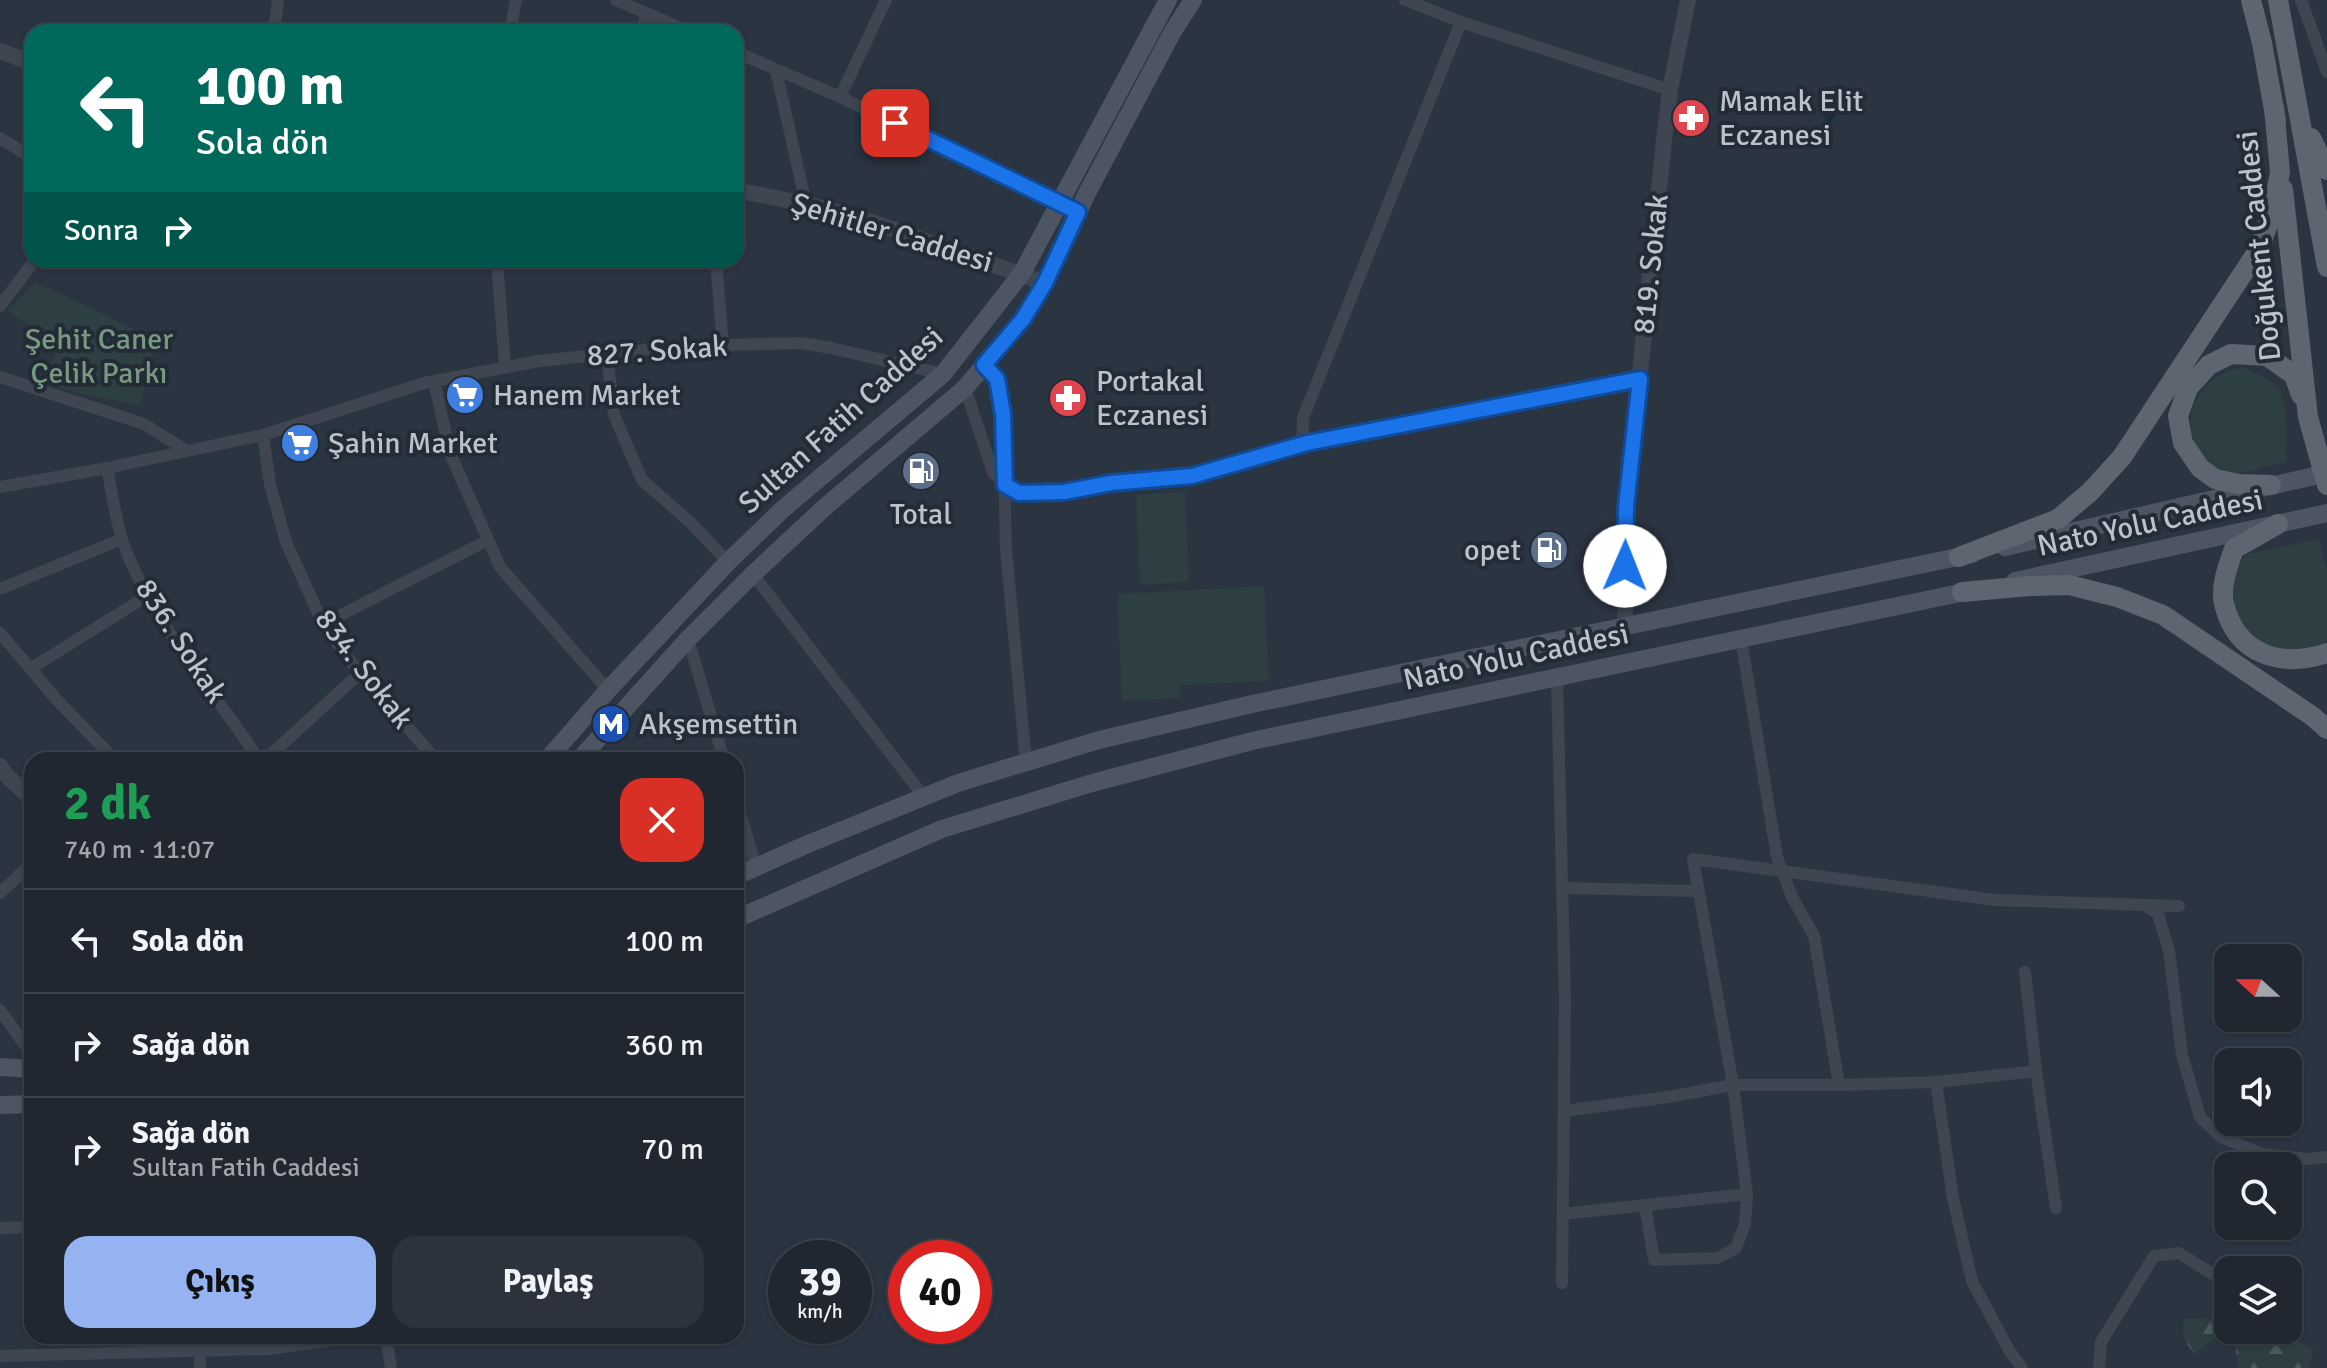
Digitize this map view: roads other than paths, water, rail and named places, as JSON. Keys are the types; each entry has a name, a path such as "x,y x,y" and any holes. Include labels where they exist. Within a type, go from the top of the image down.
{"main road":[{"name":"Sultan Fatih Caddesi","path":"554,752 728,562 783,509 943,374 1022,273 1168,0"},
{"name":"Sultan Fatih Caddesi","path":"586,752 688,639 753,574 825,507 965,388 1023,319 1045,283 1078,212 1173,31 1193,0"},
{"name":"Doğukent Caddesi","path":"2251,0 2274,107 2308,417 2327,485"},
{"name":"Doğukent Caddesi","path":"2278,0 2327,267"},
{"path":"1959,557 2058,519 2090,492 2122,457 2259,249 2273,210 2280,172 2274,107"},
{"path":"2299,110 2327,170"},
{"path":"2271,485 2239,484 2215,479 2200,468 2183,443 2178,416 2188,388 2209,365 2231,354 2267,356 2294,375 2308,417"},
{"name":"Nato Yolu Caddesi","path":"744,872 958,783 1099,740 1252,704 1959,557 2327,473"},
{"name":"Nato Yolu Caddesi","path":"744,916 942,829 1092,783 1252,741 2327,513"},
{"path":"2278,524 2234,549 2225,576 2223,602 2233,625 2249,646 2274,658 2301,660 2327,653"},
{"path":"1962,592 2069,585 2117,597 2163,615 2327,729"},
{"path":"0,1067 24,1068"},
{"path":"0,1105 24,1104"}],"street":[{"path":"275,24 278,0"},
{"path":"512,24 516,0"},
{"path":"616,0 671,24"},
{"path":"840,97 886,0"},
{"path":"1405,0 1461,22 1670,90"},
{"name":"819. Sokak","path":"1625,625 1626,507 1670,90 1688,0"},
{"path":"2301,0 2327,72"},
{"path":"644,24 646,13"},
{"path":"1302,445 1303,418 1461,22"},
{"path":"0,51 24,60"},
{"path":"744,56 840,97 1078,212"},
{"path":"776,70 806,204"},
{"path":"0,138 24,153"},
{"name":"Şehitler Caddesi","path":"744,192 858,217 1045,283"},
{"path":"0,306 29,268"},
{"path":"498,268 505,367"},
{"path":"717,268 723,345"},
{"name":"827. Sokak","path":"0,487 263,435 434,381 539,361 684,346 801,343 943,374"},
{"path":"607,354 614,415 642,480 690,522 728,562"},
{"path":"984,365 997,379 1003,414 1006,550 1026,762"},
{"path":"0,377 144,424 187,451"},
{"path":"965,388 993,472 1005,485 1019,493 1064,492 1111,483 1192,476 1302,445 1640,379"},
{"path":"434,381 450,453 500,567 608,690"},
{"name":"834. Sokak","path":"263,435 270,484 286,542 323,624 360,673 429,752"},
{"name":"836. Sokak","path":"107,468 122,539 147,596 190,664 256,752"},
{"path":"0,589 122,539"},
{"path":"323,624 488,540"},
{"path":"753,574 924,797"},
{"path":"30,669 147,596"},
{"path":"0,633 57,700 107,752"},
{"path":"688,639 722,752"},
{"path":"1741,639 1781,869 1792,897 1814,936 1839,1085"},
{"path":"271,752 360,673"},
{"path":"1557,677 1565,1001 1562,1283"},
{"path":"0,766 24,792"},
{"path":"744,827 756,867"},
{"path":"1645,1205 1654,1260 1717,1258 1736,1248 1745,1224 1747,1194 1733,1085 1693,859 1995,900 2179,906"},
{"path":"0,893 24,870"},
{"path":"1562,888 1698,891"},
{"path":"2145,905 2158,914 2169,951 2182,1055 2200,1117 2221,1137 2262,1154 2307,1159 2327,1157"},
{"path":"2025,972 2056,1208"},
{"path":"0,1010 24,1044"},
{"path":"1564,1111 1733,1085 1936,1082 2036,1071"},
{"path":"1936,1082 1953,1198 1972,1281 2022,1368"},
{"path":"1563,1214 1747,1194"},
{"path":"0,1228 24,1227"},
{"path":"2099,1368 2101,1342 2154,1256 2179,1253 2214,1275"},
{"path":"200,1344 200,1368"},
{"path":"0,1356 200,1352 304,1344"},
{"path":"387,1344 391,1368"}],"water":[{"path":"1830,90 1837,96 1838,107 1835,118 1829,122 1821,106"}],"place":[{"name":"Mamak Elit Eczanesi","path":"1691,118"},
{"name":"Hanem Market","path":"465,395"},
{"name":"Portakal Eczanesi","path":"1068,398"},
{"name":"Şahin Market","path":"300,443"},
{"name":"Total","path":"921,471"},
{"name":"opet","path":"1549,550"},
{"name":"Akşemsettin","path":"611,724"}],"park label":[{"name":"Şehit Caner Çelik Parkı","path":"99,356"}]}
